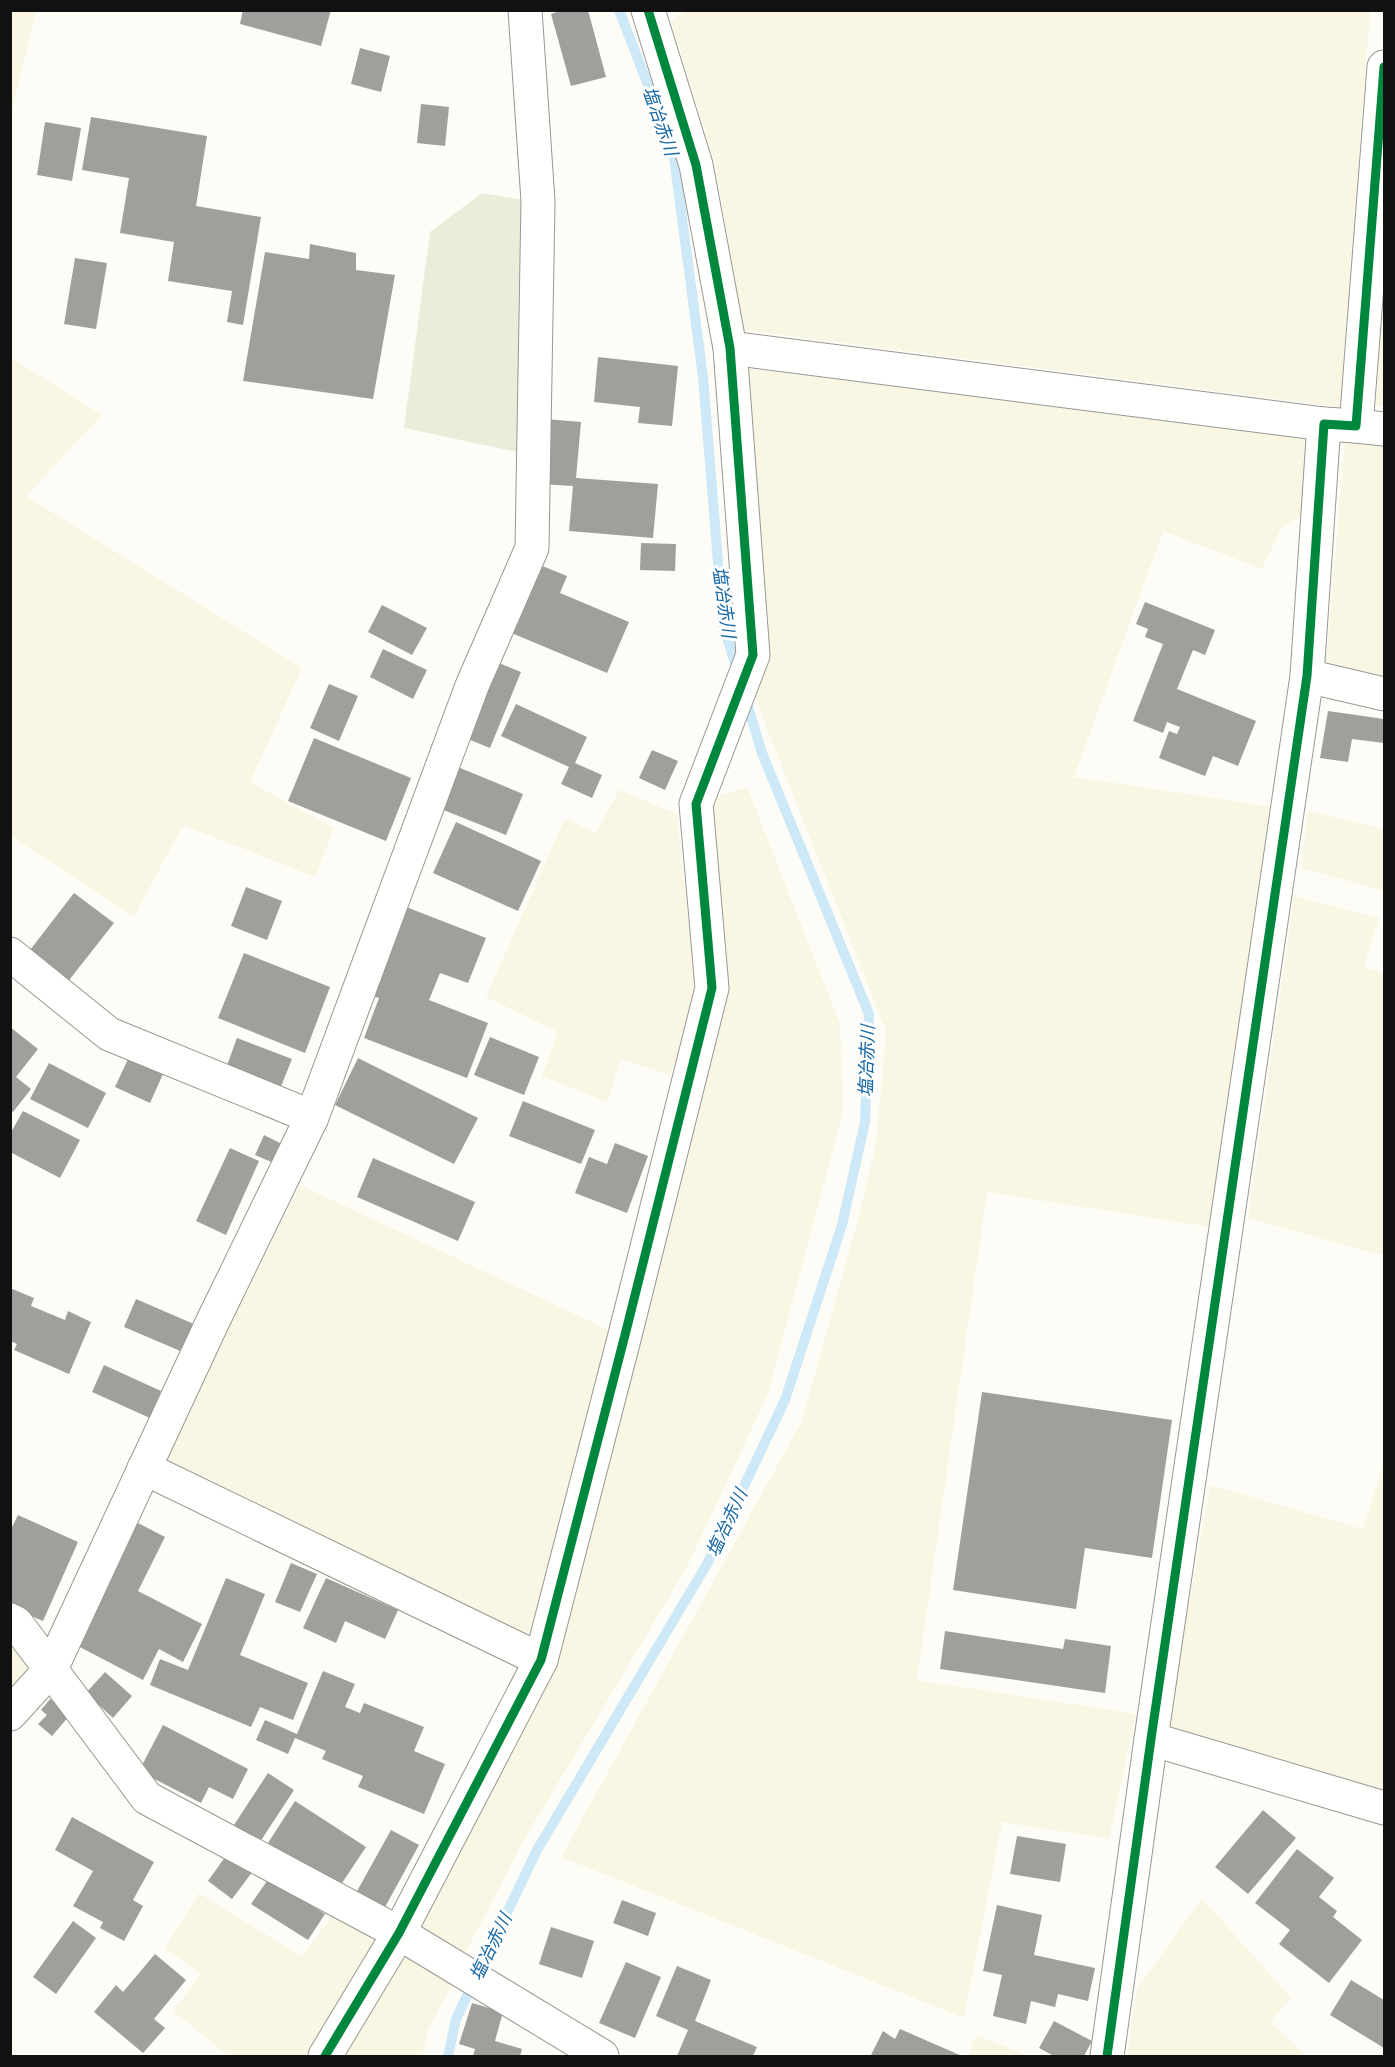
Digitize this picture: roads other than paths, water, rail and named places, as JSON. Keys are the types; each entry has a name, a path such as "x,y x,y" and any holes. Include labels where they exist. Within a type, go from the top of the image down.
{"street":[{"path":"10,1714 51,1669 144,1468 312,1117 472,686 532,548 538,201 525,10"},
{"path":"326,2056 399,1933 541,1660 712,988 696,804 753,655 730,348 696,165 653,13"},
{"path":"730,348 1324,424 1370,427 1384,67"},
{"path":"1107,2056 1307,676 1324,424"},
{"path":"1307,676 1384,694"},
{"path":"10,954 109,1034 312,1117"},
{"path":"144,1468 541,1660"},
{"path":"10,1620 16,1623 147,1798 399,1933 602,2056"},
{"path":"1151,1740 1384,1808"}],"waterway":[{"name":"塩冶赤川","path":"619,10 673,150 703,377 723,624 737,670"},
{"name":"塩冶赤川","path":"448,2056 456,2019 537,1850 707,1564 785,1400 842,1225 865,1122 869,1014 762,753 746,700"}]}
